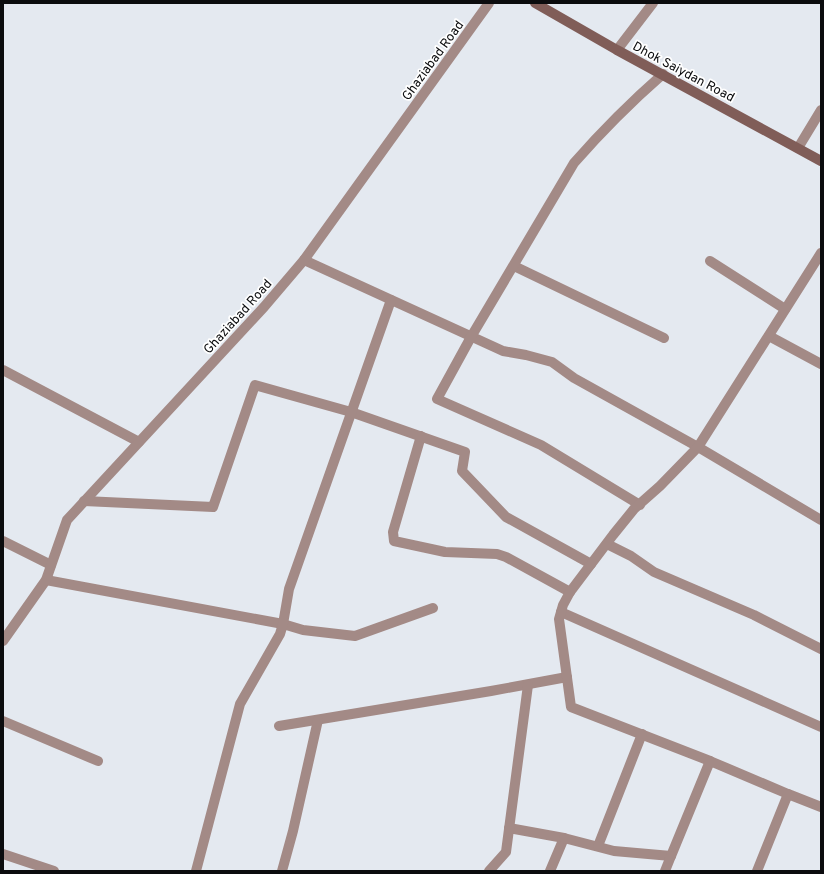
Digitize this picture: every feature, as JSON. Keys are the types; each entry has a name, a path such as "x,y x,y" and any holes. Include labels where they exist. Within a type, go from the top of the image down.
{"main road":[{"name":"Dhok Saiydan Road","path":"534,3 548,6 617,50 821,161"}],"street":[{"name":"Ghaziabad Road","path":"3,641 46,580 67,520 264,307 304,260 488,3"},
{"path":"617,50 653,3"},
{"path":"640,505 541,445 437,399 471,337 574,163 628,105 663,74"},
{"path":"798,148 821,110"},
{"path":"821,253 698,447 617,530 570,592 563,605 559,619 571,707 710,760 821,808"},
{"path":"304,260 503,351 552,362 574,378 698,447 821,520"},
{"path":"710,260 785,309"},
{"path":"514,266 664,338"},
{"path":"196,871 240,704 280,634 289,589 391,300"},
{"path":"769,336 821,364"},
{"path":"3,370 139,442"},
{"path":"84,501 213,507 255,385 351,412 465,452 462,471 506,517 591,564"},
{"path":"421,436 393,532 394,541 402,544 445,552 497,554 506,557 570,592"},
{"path":"3,541 51,565"},
{"path":"607,544 631,556 654,572 754,615 821,649"},
{"path":"46,580 283,624 303,630 355,636 433,608"},
{"path":"561,612 821,727"},
{"path":"279,726 528,685 567,677"},
{"path":"489,871 506,852 528,685"},
{"path":"282,871 293,831 318,720"},
{"path":"3,722 98,761"},
{"path":"598,846 642,734"},
{"path":"665,871 710,760"},
{"path":"758,871 788,794"},
{"path":"509,828 564,838 614,851 671,856"},
{"path":"550,871 564,838"},
{"path":"3,854 54,871"}]}
